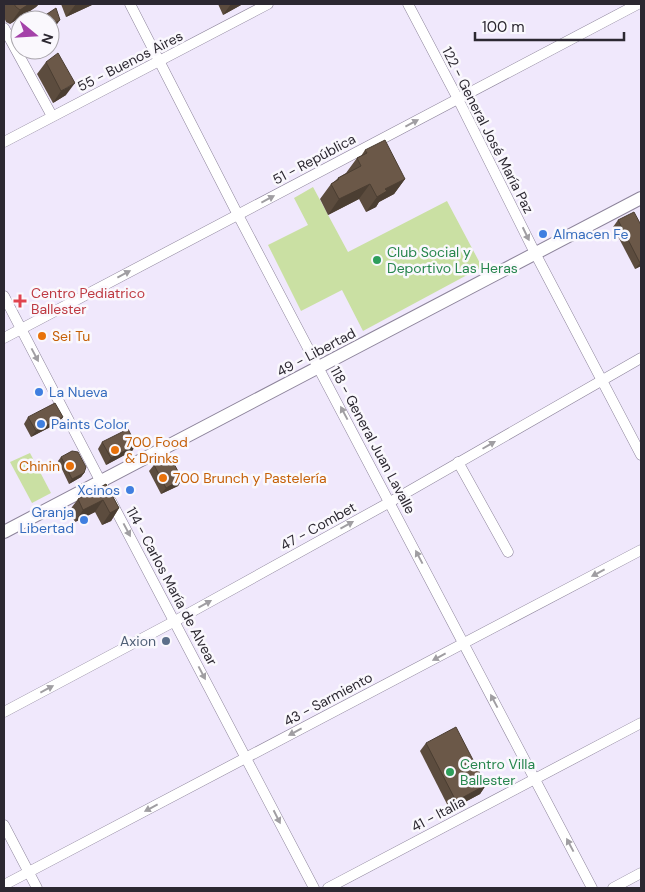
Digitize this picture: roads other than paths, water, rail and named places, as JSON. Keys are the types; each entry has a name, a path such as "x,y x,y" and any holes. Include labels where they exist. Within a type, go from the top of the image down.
{"street":[{"name":"118 - General Juan Lavalle","path":"130,4 238,214 592,888"},
{"name":"55 - Buenos Aires","path":"4,142 268,4"},
{"name":"122 - General José María Paz","path":"408,4 641,455"},
{"name":"51 - República","path":"4,338 638,4"},
{"path":"4,28 52,116"},
{"name":"49 - Libertad","path":"4,532 641,198"},
{"name":"114 - Carlos María de Alvear","path":"4,296 314,888"},
{"name":"47 - Combet","path":"4,712 175,621 390,502 641,358"},
{"path":"458,462 508,552"},
{"name":"43 - Sarmiento","path":"4,885 641,550"},
{"name":"41 - Italia","path":"328,888 641,723"},
{"path":"4,825 37,888"},
{"path":"613,888 641,873"}],"place":[{"name":"Almacen Fe","path":"543,234"},
{"name":"Club Social y Deportivo Las Heras","path":"377,260"},
{"name":"Centro Pediatrico Ballester","path":"20,301"},
{"name":"Sei Tu","path":"42,336"},
{"name":"La Nueva","path":"39,392"},
{"name":"Paints Color","path":"41,424"},
{"name":"700 Food & Drinks","path":"115,450"},
{"name":"Chinin","path":"70,466"},
{"name":"700 Brunch y Pastelería","path":"163,478"},
{"name":"Xcinos","path":"130,490"},
{"name":"Granja Libertad","path":"84,520"},
{"name":"Axion","path":"166,641"},
{"name":"Centro Villa Ballester","path":"450,772"}]}
